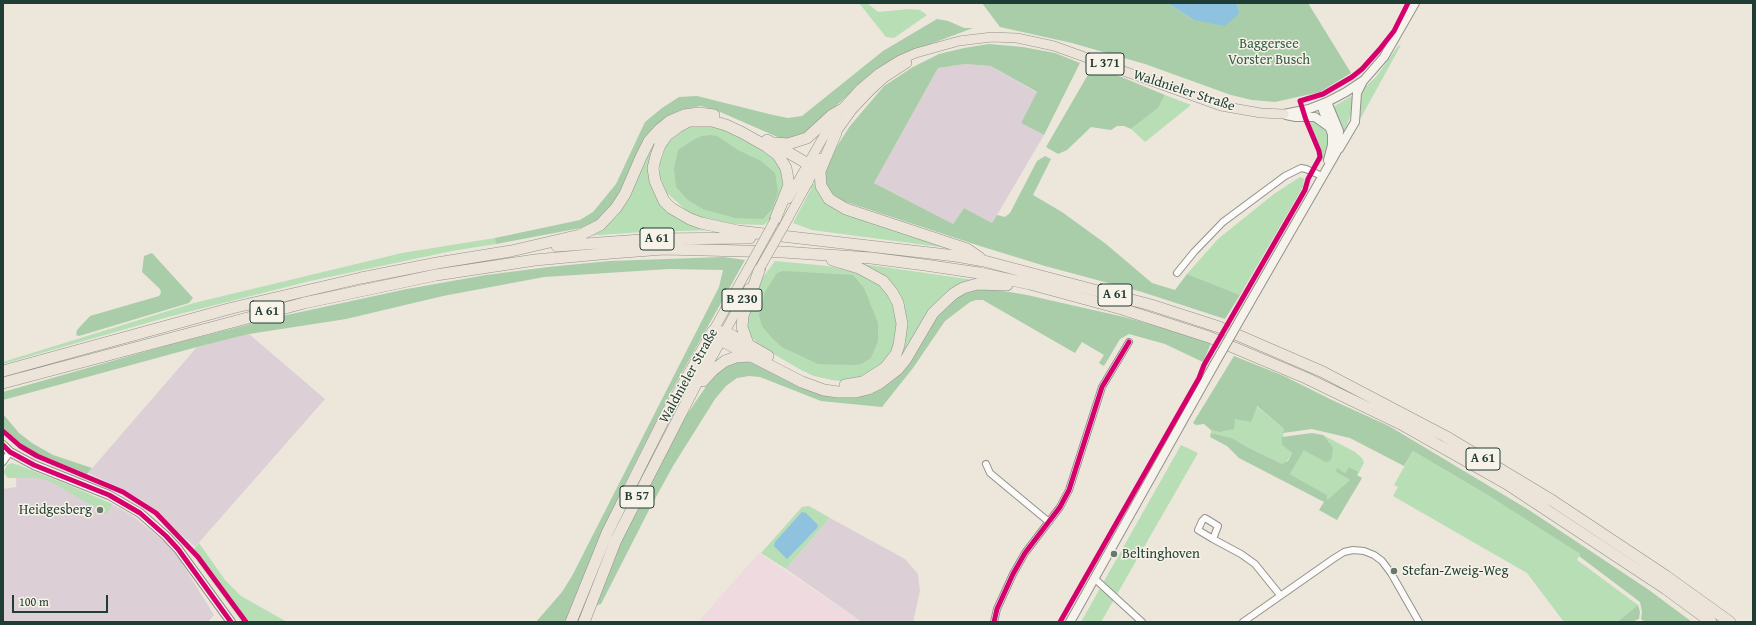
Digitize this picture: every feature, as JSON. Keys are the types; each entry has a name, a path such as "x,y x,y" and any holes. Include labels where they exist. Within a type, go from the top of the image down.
{"highway":[{"path":"769,141 784,144 797,142 807,138 832,115 841,110"},
{"path":"511,251 580,235 600,225 616,208 625,194 641,157 650,141 660,129 670,121 684,115 706,113 719,116 736,123 769,141 808,164 808,183"},
{"path":"780,219 789,185 788,172 782,159 766,146 726,125 701,120 690,121 678,127 667,135 660,145 653,168 655,181 664,201 680,214 702,223 738,231 804,238"},
{"path":"836,133 821,166 821,186 829,199 846,209 967,249 984,261"},
{"name":"A 61","path":"3,372 232,308 361,278 437,263 511,251 655,239 804,238 956,256 984,261 1151,305 1219,327 1323,372 1445,436 1516,479 1659,572 1730,622"},
{"name":"A 61","path":"3,383 304,302 436,275 535,260 664,249 783,252 871,258 925,265 979,273 1059,291 1162,321 1209,337 1306,378 1401,424 1519,492 1666,589 1711,622"},
{"path":"723,336 748,344 806,376 824,383 844,386 863,382 878,374 891,361 897,350 902,330 898,303 892,292 883,281 859,268 838,261 783,252"},
{"path":"748,344 742,327 743,316 760,268"},
{"path":"713,331 755,357 791,377 811,386 838,392 862,390 888,379 897,370 906,359 933,313 945,300 963,288 977,284 990,284 1031,290 1059,291"},
{"name":"Waldnieler Straße","path":"571,622 607,533 666,415 713,331"},
{"name":"Waldnieler Straße","path":"584,622 616,540 684,406 723,336"},
{"path":"684,406 708,375 721,364 736,357 755,357"}],"main road":[{"name":"L 371","path":"1364,80 1384,57 1415,3"},
{"name":"Waldnieler Straße","path":"723,336 772,247 780,219 808,164 841,110 859,90 879,72 906,57 931,49 975,39 992,37 1017,38 1054,46 1221,106 1260,113 1284,114 1309,109 1324,104 1364,80"},
{"name":"Waldnieler Straße","path":"713,331 760,246 808,183 836,133 852,110 884,78 931,49"},
{"path":"1070,622 1214,365 1322,176 1355,122 1358,90 1364,80"},
{"path":"1324,104 1339,131 1336,153"},
{"path":"1322,176 1332,145 1330,128 1324,104"},
{"path":"1284,114 1296,117 1315,117 1324,122 1330,128"},
{"path":"3,445 10,452 34,465 109,495 140,513 178,549 231,622"}],"street":[{"path":"1177,273 1194,252 1223,222 1285,176 1301,168 1306,168 1322,176"},
{"path":"994,622 997,609 1013,574 1025,553 1060,507 1069,490 1102,387 1129,342"},
{"path":"3,462 10,452"},
{"path":"986,464 990,473 1049,522"},
{"path":"1213,539 1241,554 1255,564 1280,595"},
{"path":"1243,622 1344,552 1353,550 1364,551 1374,555 1391,573 1419,622"},
{"path":"1094,578 1142,622"}],"shaded area":[{"path":"965,64 991,66 1037,93 1021,123 1044,135 992,223 964,208 953,224 874,183 938,68"},
{"path":"249,334 325,399 195,547 143,501 88,473 197,347"},
{"path":"17,464 112,504 133,516 166,543 180,560 214,615 208,622 3,622 3,489 16,487"},
{"path":"830,518 905,559 918,574 920,591 913,622 862,622 786,569"},
{"path":"759,553 854,617 862,622 698,622"}],"green space":[{"path":"859,3 867,3 878,12 909,9 920,10 927,15 894,38 886,37"},
{"name":"Baggersee Vorster Busch","path":"982,3 1167,3 1194,20 1240,13 1236,3 1308,3 1351,73 1320,92 1275,102 1252,100 1231,95 1145,64 1072,43 1000,27"},
{"path":"937,19 948,21 964,28 973,28 909,52 877,69 806,133 796,139 782,139 718,111 701,106 680,110 665,117 646,138 616,199 602,217 581,228 496,244 495,238 580,220 593,212 616,184 645,122 662,108 679,97 697,96 788,118 802,116 883,51"},
{"path":"989,44 1023,47 1055,53 1080,63 1044,135 1021,123 1037,92 991,66 965,64 938,68 874,183 953,224 964,208 992,223 997,215 1005,217 1010,213 1037,161 1045,156 1051,159 1033,195 1062,212 1106,244 1152,283 1175,290 1187,274 1240,295 1225,319 1142,292 1045,266 980,246 843,201 830,192 824,178 830,157 850,126 884,86 913,67 939,54"},
{"path":"1401,45 1353,132 1363,89 1376,77 1398,46"},
{"path":"1093,66 1165,95 1158,108 1131,129 1124,126 1117,126 1111,130 1091,127 1067,150 1058,154 1046,147"},
{"path":"1165,95 1191,105 1145,142 1131,129 1158,108"},
{"path":"1353,95 1354,115 1351,114 1345,130 1348,131 1345,134 1333,107"},
{"path":"692,118 652,156 658,197 716,230 641,232 587,236 654,139"},
{"path":"1308,118 1323,126 1329,138 1330,145 1326,157 1319,164 1322,158 1321,152"},
{"path":"705,125 728,130 762,148 776,159 781,168 785,187 772,217 764,225 732,224 699,217 687,211 667,193 660,177 660,164 667,143 676,135 690,127"},
{"path":"702,136 717,136 738,150 761,161 775,173 778,192 772,209 763,219 735,218 703,209 688,200 676,187 674,169 678,150 693,140"},
{"path":"1300,177 1304,179 1303,187 1240,295 1187,274 1218,239 1274,194"},
{"path":"816,179 826,200 963,250 812,230 793,223"},
{"path":"495,238 496,244 452,251 310,281 168,317 3,364 3,362 194,303 402,253"},
{"path":"152,253 193,298 189,303 79,336 76,335 77,330 90,316 159,296 161,293 160,289 142,272 144,256"},
{"path":"723,257 745,260 670,394 631,471 598,540 566,622 536,622 562,592 572,576 719,287 723,270 669,269 544,277 443,296 346,319 249,334 3,400 3,392 172,344 282,316 407,289 486,275 548,267 610,261"},
{"path":"775,261 828,266 861,274 878,284 889,296 897,311 898,332 888,358 874,371 863,378 849,382 814,376 760,346 752,338 746,327 749,305 761,280"},
{"path":"856,263 981,281 958,288 899,362 851,389 839,387 893,362 900,297"},
{"path":"783,271 853,275 864,288 878,323 878,341 871,358 861,364 853,365 818,364 782,347 772,338 762,326 759,315 765,292 777,273"},
{"path":"979,289 992,289 1027,295 1124,317 1212,341 1203,362 1165,344 1129,334 1120,339 1104,366 1099,363 1104,355 1082,342 1075,353 983,300 976,300 970,302 945,321 913,368 882,407 821,401 760,377 749,376 737,378 726,386 715,399 673,466 601,604 595,606 623,537 682,422 713,376 737,360 754,363 809,389 883,388 894,380 904,369 936,317 956,298"},
{"path":"1234,356 1284,376 1389,426 1529,510 1649,590 1692,622 1645,622 1641,619 1642,612 1640,602 1579,556 1580,554 1486,494 1413,451 1404,466 1350,438 1312,429 1283,433 1284,429 1257,406 1251,422 1235,419 1234,429 1219,432 1211,430 1204,424 1196,425 1193,423"},
{"path":"1256,406 1284,429 1282,445 1292,453 1285,464 1282,464 1247,447 1232,438 1211,433 1211,430 1219,432 1235,418"},
{"path":"3,414 19,433 32,443 53,455 92,468 87,474 30,451 3,427"},
{"path":"1211,433 1232,438 1282,464 1288,461 1292,453 1282,445 1282,437 1312,433 1323,435 1333,447 1330,461 1325,462 1304,450 1290,474 1327,495 1327,500 1350,480 1336,472 1337,468 1345,473 1349,467 1359,472 1357,475 1362,478 1337,520 1319,510 1324,502 1239,458 1227,446 1210,437"},
{"path":"1323,435 1355,452 1362,458 1364,463 1359,472 1349,467 1345,473 1338,469 1336,472 1350,480 1325,502 1327,495 1290,474 1304,449 1325,462 1333,447"},
{"path":"1181,445 1198,453 1101,622 1081,622"},
{"path":"1413,451 1486,494 1580,554 1577,560 1638,605 1617,622 1564,622 1527,573 1393,496 1398,487 1394,485"},
{"path":"12,463 112,504 107,514 51,482 38,478 8,478 4,473 5,469 7,465"},
{"path":"809,506 830,518 786,569 761,553 802,507"},
{"path":"199,543 225,580 241,596 287,622 242,622 197,561 194,549"},
{"path":"1638,605 1640,612 1639,619 1632,622 1617,622"}],"water":[{"path":"1167,3 1236,3 1240,13 1225,26 1194,20"},
{"path":"802,512 806,513 818,525 817,528 787,559 774,546 775,542"}],"cycle path":[{"path":"1060,622 1199,378 1204,365 1305,190 1308,179 1320,157 1300,101 1323,94 1352,77 1362,69 1394,31 1408,3"},
{"path":"994,622 997,609 1013,574 1025,553 1060,507 1069,490 1102,387 1129,342"},
{"path":"3,431 20,446 37,456 123,492 156,513 198,557 246,622"},
{"path":"3,445 10,452 34,465 109,495 140,513 178,549 231,622"}],"place":[{"name":"Heidgesberg","path":"100,510"},
{"name":"Beltinghoven","path":"1114,554"},
{"name":"Stefan-Zweig-Weg","path":"1394,571"}]}
